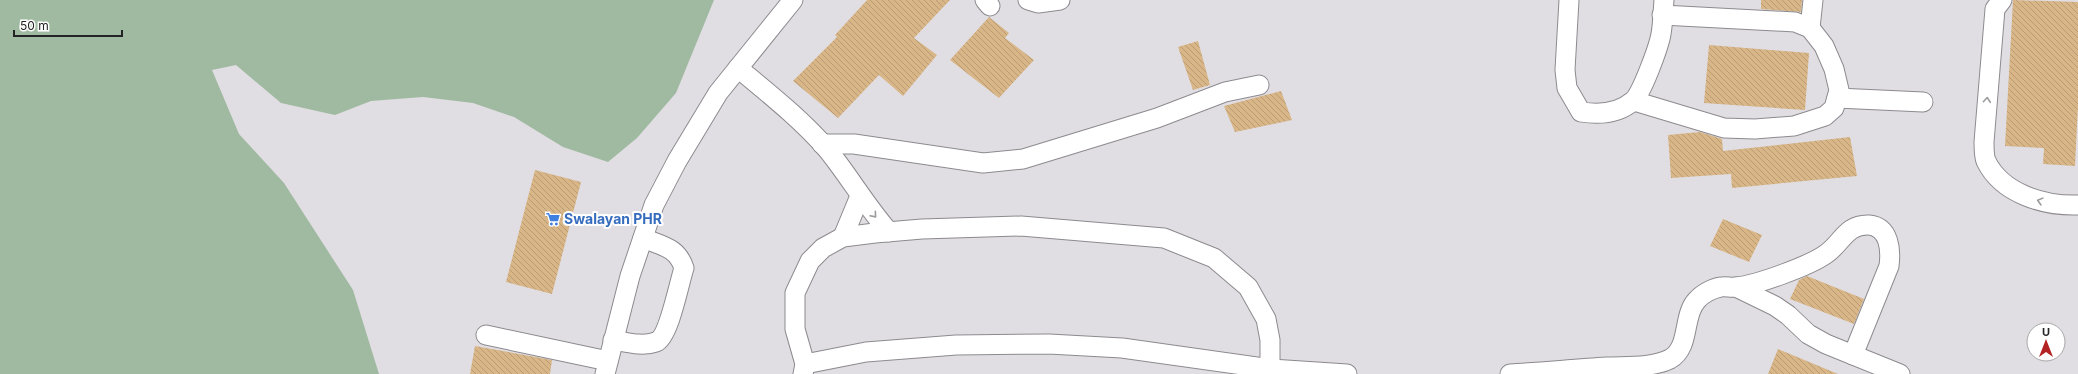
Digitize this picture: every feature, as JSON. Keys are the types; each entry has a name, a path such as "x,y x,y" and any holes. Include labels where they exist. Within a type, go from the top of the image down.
{"street":[{"path":"486,335 606,368 612,340 630,276 654,205 677,161 718,93 793,0"},
{"path":"1028,0 1038,3 1060,0"},
{"path":"1569,0 1565,70 1567,88 1581,112 1599,115 1617,111 1634,100 1650,69 1661,34 1663,8 1795,22 1810,28 1824,46 1834,69 1839,90 1834,108 1825,116 1794,126 1755,129 1724,128 1634,100"},
{"path":"1810,28 1813,0"},
{"path":"2002,0 1995,9 1984,142 1986,160 1996,175 2015,191 2038,201 2064,205 2078,205"},
{"path":"738,68 822,144 844,170 870,211 889,232"},
{"path":"822,144 854,144 983,163 1023,159 1157,118 1225,92 1259,85"},
{"path":"1837,98 1923,102"},
{"path":"843,237 860,196"},
{"path":"1510,374 1642,365 1672,366 1677,351 1683,340 1691,310 1697,300 1708,292 1720,287 1736,287 1774,277 1818,259 1828,253 1846,232 1852,228 1871,225 1879,228 1885,235 1889,242 1891,253 1889,266 1853,355"},
{"path":"1270,372 1270,340 1266,318 1248,287 1214,258 1164,238 1021,226 922,229 843,237 823,248 810,261 796,293 795,330 804,369 866,352 956,345 1049,344 1122,348 1270,372 1347,374"},
{"path":"612,340 645,345 657,342 665,334 684,268 680,258 671,249 643,238"},
{"path":"1736,287 1774,306 1788,315 1808,334 1826,344 1900,374"}],"green space":[{"path":"0,0 714,0 676,93 637,138 608,162 563,147 514,117 473,103 423,97 371,101 335,115 281,103 236,65 212,70 239,134 284,183 353,290 379,374 0,374"}],"building":[{"path":"867,0 950,0 914,38 937,55 903,96 879,75 838,118 793,81 837,37 835,35"},
{"path":"1761,0 1802,0 1801,12 1761,9"},
{"path":"2013,0 2078,2 2078,106 2075,166 2043,164 2044,148 2005,146"},
{"path":"989,17 1009,33 1005,38 1034,60 999,98 950,60"},
{"path":"1198,41 1210,85 1193,90 1178,47"},
{"path":"1709,45 1809,53 1805,110 1704,103"},
{"path":"1281,91 1292,120 1235,132 1224,106"},
{"path":"1700,132 1722,139 1723,151 1850,137 1857,176 1732,188 1731,174 1671,178 1668,135"},
{"path":"535,170 581,182 552,294 506,282"},
{"path":"1723,219 1762,235 1749,262 1710,246"},
{"path":"1807,276 1864,299 1854,324 1790,299 1799,280"},
{"path":"475,346 552,360 550,374 470,374"},
{"path":"1778,349 1838,374 1768,374"}],"place":[{"name":"Swalayan PHR","path":"553,219"}]}
